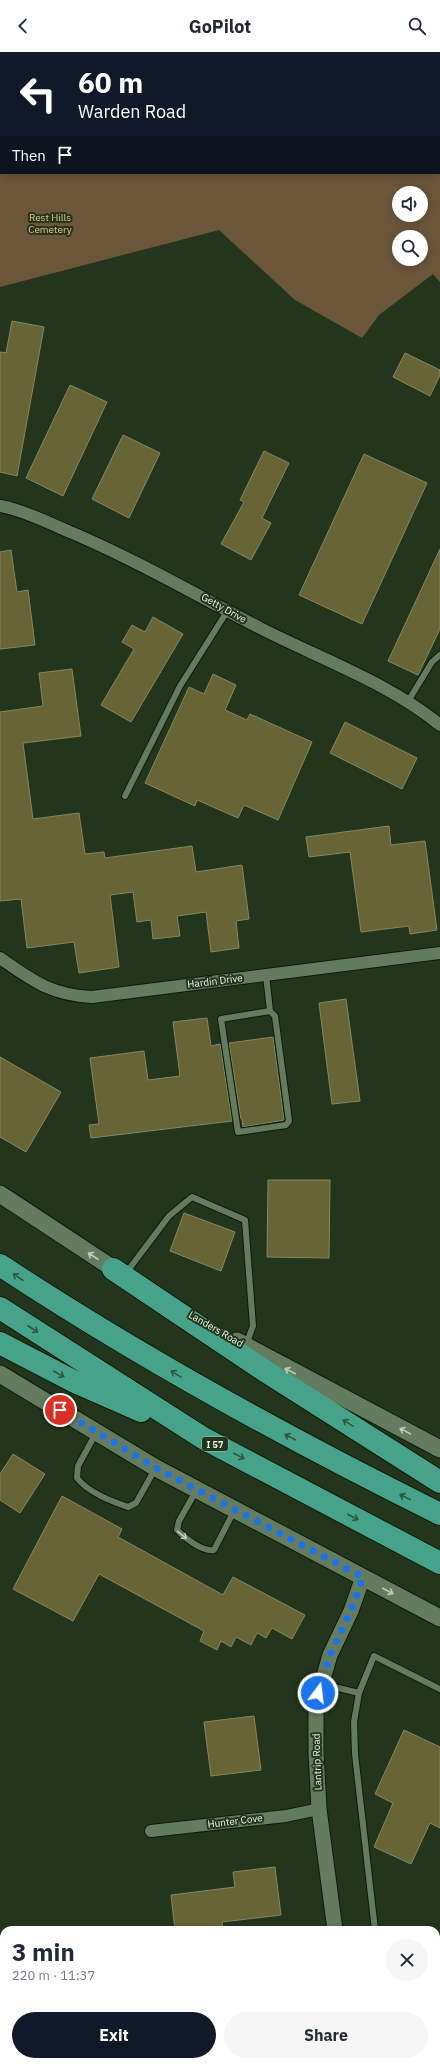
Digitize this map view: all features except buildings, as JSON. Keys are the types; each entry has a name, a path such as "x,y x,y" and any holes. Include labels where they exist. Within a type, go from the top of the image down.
{"highway":[{"path":"0,1265 69,1311 201,1389 440,1514"},
{"path":"119,1272 265,1371 440,1482"},
{"name":"I 57","path":"0,1308 203,1438 440,1563"},
{"path":"0,1343 75,1382 203,1438"}],"main road":[{"name":"Landers Road","path":"0,1194 119,1272 246,1346 440,1449"},
{"path":"0,1374 156,1468 440,1618"}],"street":[{"name":"Getty Drive","path":"0,506 40,519 86,538 378,685 429,716 440,725"},
{"name":"Hardin Drive","path":"0,958 43,987 73,996 92,997 440,953"},
{"name":"Lantrip Road","path":"334,1926 319,1809 316,1752 316,1703 320,1684 330,1655 351,1611 363,1577"},
{"name":"Hunter Cove","path":"151,1831 286,1816 319,1809"}],"lane":[{"path":"124,796 180,686 228,610"},
{"path":"407,703 432,662 440,655"},
{"path":"266,975 270,1011 275,1016 289,1121 286,1125 238,1132 221,1019 270,1011"},
{"path":"119,1272 169,1216 192,1197 245,1220 253,1326 246,1346"},
{"path":"97,1432 78,1466 77,1478 82,1484 109,1500 128,1507 136,1503 156,1468"},
{"path":"196,1489 179,1522 177,1530 199,1546 214,1550 235,1510"},
{"path":"376,1926 355,1754 354,1722 359,1693 374,1656 440,1689"},
{"path":"320,1684 359,1693"}],"green space":[{"name":"Rest Hills Cemetery","path":"0,174 440,174 440,282 433,274 379,315 362,338 295,300 219,230 0,287"}],"route":[{"path":"60,1410 156,1468 363,1577 351,1611 330,1655 318,1693"}]}
